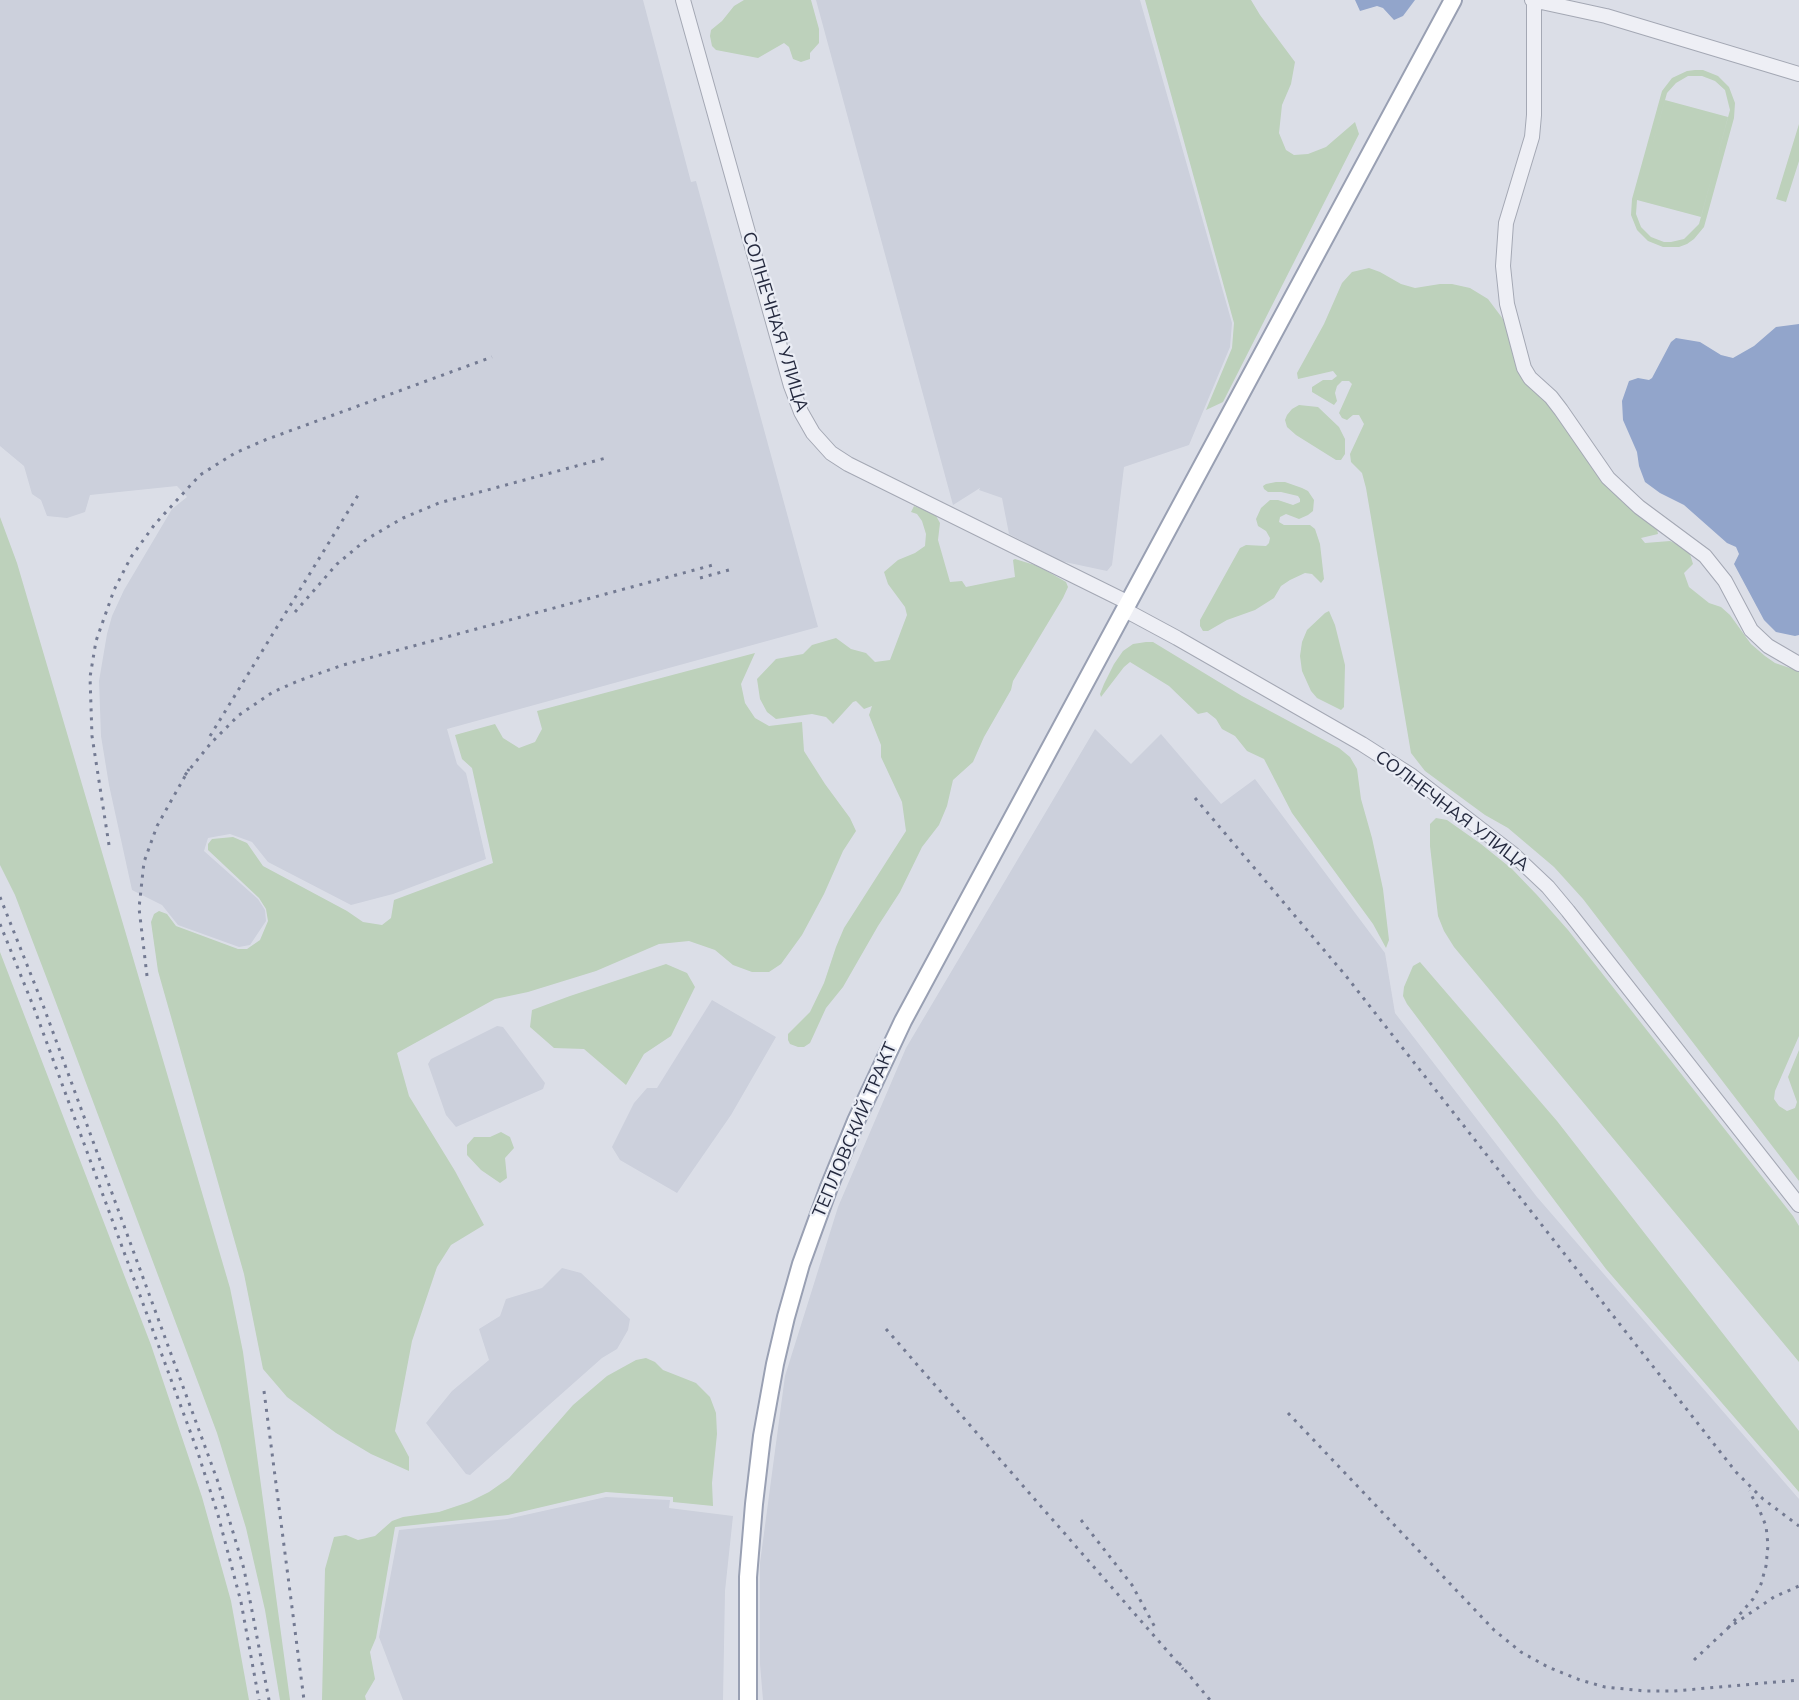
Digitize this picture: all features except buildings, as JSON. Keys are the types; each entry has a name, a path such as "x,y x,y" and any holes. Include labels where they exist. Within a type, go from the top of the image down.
{"main road":[{"name":"ТЕПЛОВСКИЙ ТРАКТ","path":"748,1700 748,1577 762,1436 775,1364 786,1317 809,1241 856,1122 903,1021 1453,0"}],"street":[{"name":"СОЛНЕЧНАЯ УЛИЦА","path":"683,0 790,386 813,433 831,453 848,464 1127,607 1362,744 1412,776 1519,859 1568,910 1799,1205"},
{"path":"1799,74 1606,16 1533,0 1534,115 1532,137 1506,223 1503,243 1507,304 1524,368 1530,378 1551,397 1608,478 1639,507 1705,556 1725,581 1751,630 1768,646 1799,664"}],"shaded area":[{"path":"0,0 643,0 691,182 696,181 818,627 447,729 457,764 466,773 486,859 393,894 351,905 268,862 252,842 230,834 208,838 204,851 258,899 265,910 266,921 250,945 239,947 178,925 162,905 132,890 109,785 101,736 99,681 107,634 112,616 124,590 172,509 187,497 177,486 90,495 85,512 67,518 47,516 41,500 32,494 24,466 0,446"},
{"path":"816,0 1140,0 1232,323 1230,347 1189,445 1124,467 1112,565 1107,571 1060,561 1009,534 1002,498 979,490 980,488 953,505"},
{"path":"1095,729 1131,764 1161,734 1221,804 1255,779 1385,953 1395,1013 1537,1197 1799,1499 1799,1700 763,1700 760,1664 760,1563 785,1376 838,1207 906,1048"},
{"path":"712,1000 776,1037 731,1115 677,1193 620,1160 612,1147 634,1103 647,1088 657,1088"},
{"path":"497,1026 503,1027 545,1083 543,1089 456,1127 446,1115 428,1064 431,1059"},
{"path":"562,1268 581,1273 630,1319 628,1330 617,1349 602,1358 470,1475 466,1474 426,1423 452,1391 489,1360 479,1329 500,1316 506,1299 542,1288"},
{"path":"606,1497 670,1500 669,1508 733,1516 725,1591 723,1700 403,1700 379,1637 399,1530 507,1519"}],"green space":[{"path":"744,0 811,0 819,29 819,43 810,53 810,59 801,62 793,59 789,47 784,43 758,58 716,50 712,46 711,30 734,6"},
{"path":"1145,0 1251,0 1295,62 1291,84 1282,105 1279,133 1286,150 1294,155 1308,154 1326,147 1355,122 1359,134 1223,402 1206,410 1232,348 1234,323"},
{"path":"1703,70 1718,76 1729,87 1735,103 1734,118 1704,227 1687,244 1679,247 1663,247 1648,241 1637,230 1631,215 1632,199 1662,91 1672,78 1687,71","holes":["1688,76 1702,76 1715,81 1725,90 1730,110 1714,167 1728,117 1665,100 1667,93 1676,83","1637,200 1701,217 1699,224 1684,239 1664,242 1651,237 1641,227 1636,214"]},
{"path":"1799,124 1799,161 1786,202 1776,199"},
{"path":"1369,268 1401,284 1415,288 1452,284 1470,288 1488,299 1509,327 1540,393 1657,529 1658,534 1641,538 1645,543 1670,541 1690,554 1693,564 1684,573 1689,587 1709,603 1721,607 1730,615 1751,644 1765,656 1775,663 1799,671 1799,1036 1775,1091 1774,1099 1787,1111 1795,1108 1797,1102 1788,1077 1799,1050 1799,1181 1583,899 1554,867 1508,828 1485,815 1425,771 1411,753 1366,488 1362,473 1351,462 1350,454 1364,424 1359,415 1353,415 1347,420 1339,413 1352,384 1349,381 1342,381 1337,386 1335,393 1337,401 1334,405 1312,392 1312,387 1323,380 1332,380 1337,376 1333,371 1298,379 1297,373 1324,324 1342,283 1352,272"},
{"path":"1299,405 1318,407 1339,427 1345,439 1345,454 1341,460 1336,460 1287,427 1285,420 1287,415"},
{"path":"1285,482 1302,488 1308,491 1314,500 1313,511 1308,515 1299,519 1286,514 1280,517 1279,522 1284,525 1310,525 1315,529 1320,544 1324,579 1321,583 1312,574 1305,573 1281,586 1274,598 1255,610 1227,620 1208,631 1203,631 1200,620 1240,548 1246,545 1266,546 1269,543 1270,538 1266,531 1258,526 1256,519 1261,508 1270,500 1293,505 1300,502 1298,496 1268,492 1264,489 1263,486 1266,484"},
{"path":"914,506 935,514 940,523 938,540 950,582 962,581 966,587 1015,577 1013,560 1015,559 1038,566 1066,582 1068,587 1013,681 1011,690 984,737 973,762 953,780 947,806 939,825 922,847 900,892 843,987 826,1008 810,1043 804,1047 798,1047 790,1044 788,1034 810,1012 824,983 844,928 906,831 902,802 881,757 881,745 869,715 872,706 864,709 856,701 853,702 833,724 826,717 812,714 776,719 767,712 760,699 757,679 776,659 803,654 812,645 836,638 851,649 866,653 875,662 890,660 907,615 905,607 888,584 884,572 898,560 925,546 926,534 922,521 917,514 911,512"},
{"path":"0,517 17,563 230,1288 243,1352 290,1700 280,1700 265,1610 246,1528 217,1433 15,895 0,865"},
{"path":"1329,611 1345,665 1344,707 1341,710 1317,698 1311,691 1302,671 1300,656 1307,630"},
{"path":"1153,642 1242,696 1339,748 1350,757 1357,769 1361,799 1383,889 1389,940 1386,948 1373,924 1292,813 1264,759 1247,751 1235,736 1222,729 1216,719 1207,712 1198,714 1169,686 1130,662 1101,697 1104,684 1123,651 1133,644"},
{"path":"755,653 741,684 745,703 755,718 769,726 802,722 804,751 850,818 856,831 843,851 802,935 781,964 769,972 752,972 733,965 715,950 689,941 659,944 596,971 528,992 495,999 397,1053 409,1096 455,1171 484,1225 451,1245 437,1267 412,1341 395,1431 409,1457 409,1471 371,1454 336,1433 287,1397 263,1369 244,1274 158,971 151,922 154,914 159,911 167,914 176,926 238,949 247,949 260,940 268,921 266,909 259,898 208,850 208,844 212,839 233,837 247,843 263,866 363,922 382,925 391,918 394,900 493,863 472,768 462,759 455,735 495,724 503,738 519,748 535,742 542,729 537,711"},
{"path":"1436,818 1447,820 1481,844 1512,869 1537,895 1568,930 1793,1216 1799,1226 1799,1362 1454,947 1438,916 1430,846 1430,824"},
{"path":"0,952 151,1345 202,1497 231,1601 249,1700 0,1700"},
{"path":"1420,962 1557,1121 1799,1431 1799,1492 1606,1269 1407,1004 1403,996 1404,987 1413,966"},
{"path":"666,964 687,973 695,987 671,1036 644,1054 626,1085 584,1049 554,1048 530,1027 532,1010"},
{"path":"501,1132 510,1137 514,1148 505,1158 507,1178 500,1183 481,1170 467,1155 467,1145 474,1137 490,1137"},
{"path":"646,1358 655,1362 663,1370 696,1383 710,1397 716,1413 717,1434 712,1483 713,1506 673,1502 673,1497 606,1492 508,1515 395,1527 376,1638 370,1652 375,1679 365,1696 366,1700 322,1700 325,1569 334,1537 346,1535 358,1540 375,1536 392,1521 403,1517 439,1512 469,1502 489,1492 509,1478 573,1405 607,1376 636,1360"}],"water":[{"path":"1355,0 1415,0 1403,16 1394,20 1383,8 1377,6 1360,11"},
{"path":"1799,324 1799,635 1795,636 1776,632 1764,620 1734,564 1739,554 1736,547 1727,543 1684,505 1660,493 1645,482 1637,452 1623,420 1622,401 1629,381 1638,378 1649,380 1652,378 1671,342 1676,338 1700,342 1721,355 1733,358 1754,346 1776,327"}],"railway":[{"path":"109,845 92,736 90,677 96,641 114,590 131,557 155,524 200,475 235,453 492,357"},
{"path":"295,612 337,564 367,539 403,518 439,503 606,458"},
{"path":"210,736 360,492"},
{"path":"185,775 211,743 239,715 273,692 298,681 343,665 713,565"},
{"path":"700,578 729,570"},
{"path":"147,976 139,908 144,862 157,826 189,769"},
{"path":"1195,798 1346,976 1736,1472 1763,1499 1799,1526"},
{"path":"0,897 43,1005 218,1482 244,1569 269,1700"},
{"path":"0,924 34,1008 197,1450 218,1515 241,1602 259,1700"},
{"path":"886,1329 1183,1669"},
{"path":"264,1391 304,1700"},
{"path":"1288,1413 1494,1630 1521,1652 1548,1667 1605,1687 1645,1691 1674,1691 1799,1680"},
{"path":"1728,1628 1753,1599 1761,1584 1766,1566 1768,1545 1766,1526 1749,1491"},
{"path":"1081,1520 1132,1585 1157,1631"},
{"path":"1694,1660 1728,1628 1774,1597 1799,1586"},
{"path":"1179,1663 1210,1700"}]}
